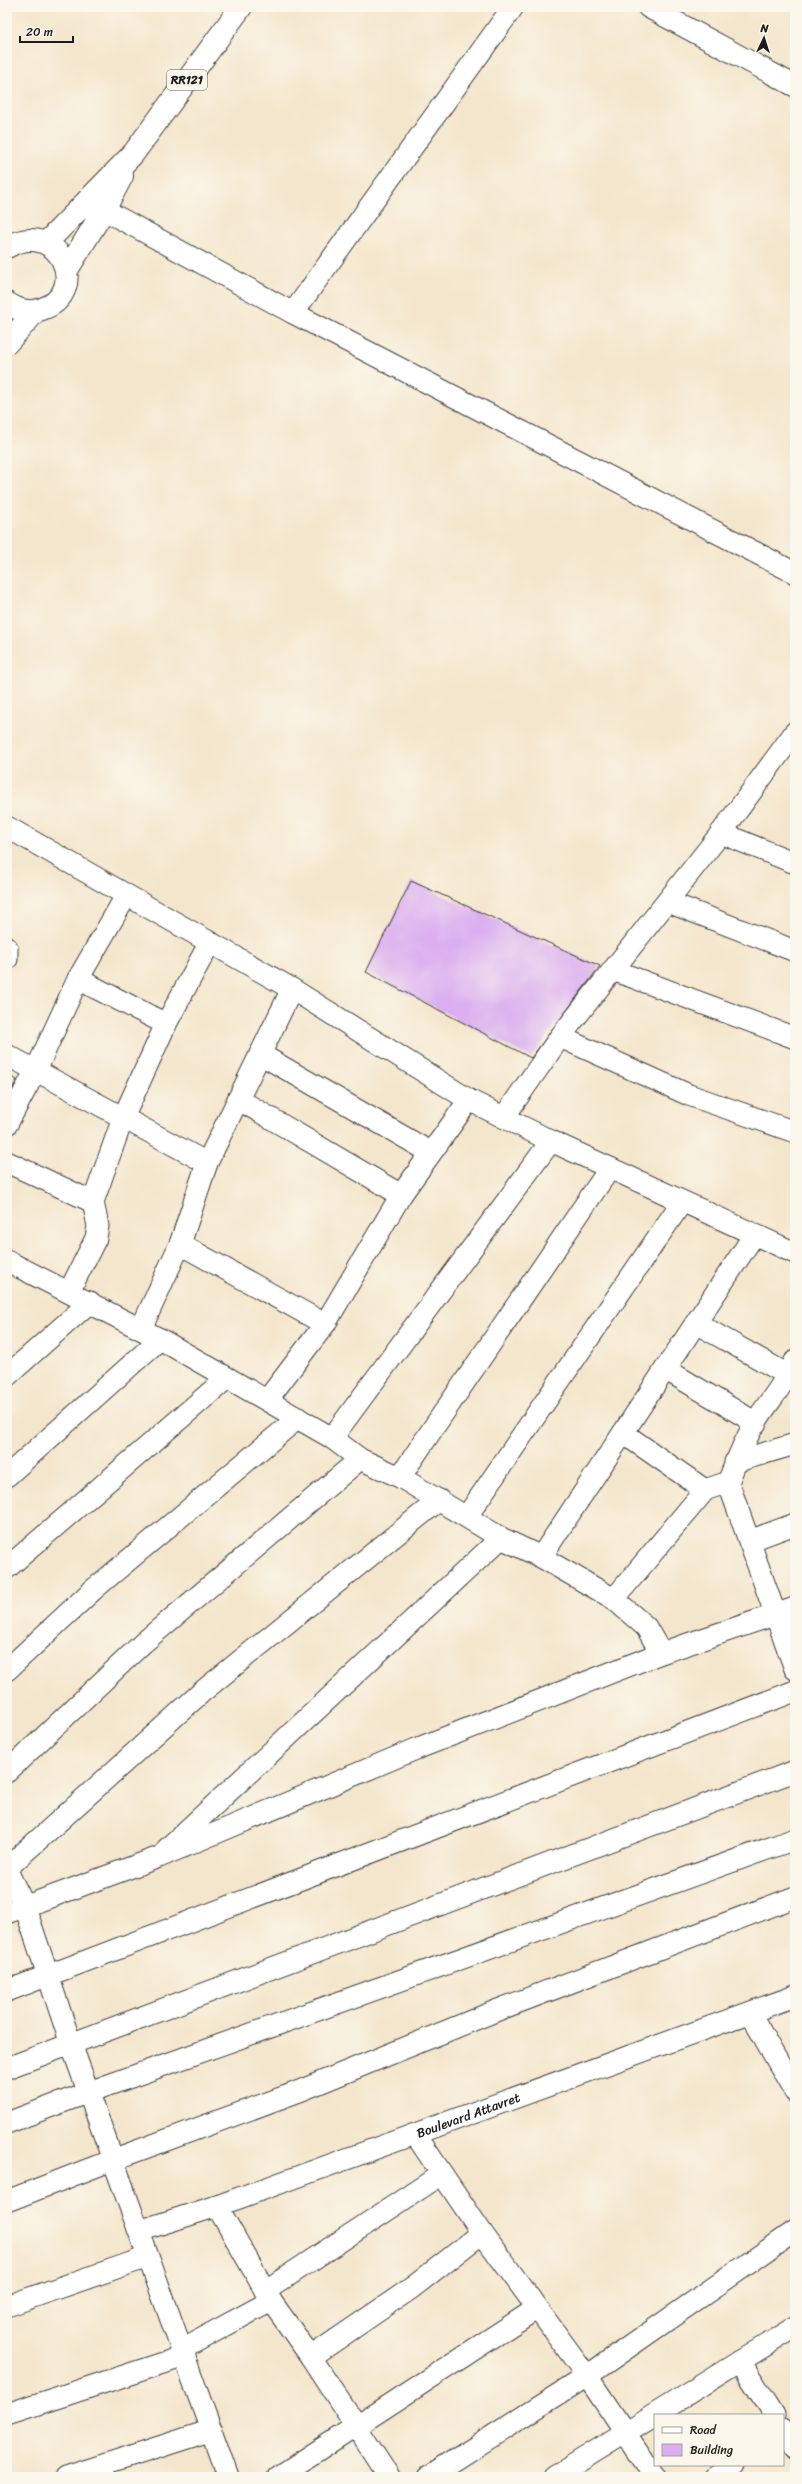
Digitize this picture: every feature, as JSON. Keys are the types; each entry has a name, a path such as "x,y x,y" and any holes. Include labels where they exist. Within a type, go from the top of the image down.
{"main road":[{"name":"RR121","path":"66,270 96,205 241,7"},
{"name":"RR121","path":"7,343 36,311 48,307 61,295 66,284 66,270 63,258 57,250 46,243 96,205"},
{"path":"9,244 31,239 46,243"},
{"path":"7,303 16,309 36,311"}],"street":[{"path":"293,313 513,7"},
{"path":"648,7 795,86"},
{"path":"96,205 293,313 795,573"},
{"path":"504,1117 560,1037 668,902 795,732"},
{"path":"7,828 292,989 469,1100 551,1141 795,1253"},
{"path":"720,833 795,862"},
{"path":"7,1124 36,1070 78,979 126,896"},
{"path":"668,902 795,950"},
{"path":"69,1292 96,1238 98,1226 93,1202 123,1118 166,1024 210,942"},
{"path":"7,948 7,959"},
{"path":"613,970 795,1038"},
{"path":"78,979 166,1024"},
{"path":"141,1329 180,1244 207,1163 292,989"},
{"path":"560,1037 689,1095 795,1132"},
{"path":"260,1054 430,1152"},
{"path":"7,1055 207,1163"},
{"path":"238,1099 401,1195"},
{"path":"267,1400 326,1324 401,1195 430,1152 469,1100"},
{"path":"332,1438 551,1141"},
{"path":"7,1162 93,1202"},
{"path":"400,1477 610,1168"},
{"path":"467,1516 682,1202"},
{"path":"541,1557 754,1235"},
{"path":"180,1244 326,1324"},
{"path":"7,1261 160,1339 332,1438 360,1459 400,1477 467,1516 501,1538 541,1557 614,1599 646,1628 661,1653"},
{"path":"7,1376 90,1302"},
{"path":"696,1323 793,1366 756,1423 735,1462 728,1482 795,1669"},
{"path":"7,1476 160,1339"},
{"path":"665,1369 756,1423"},
{"path":"7,1568 227,1378"},
{"path":"7,1670 94,1589 298,1418"},
{"path":"623,1433 705,1490"},
{"path":"735,1462 795,1444"},
{"path":"7,1772 143,1643 360,1459"},
{"path":"614,1599 705,1490 728,1482"},
{"path":"7,1868 203,1691 439,1500"},
{"path":"749,1541 795,1524"},
{"path":"159,1857 501,1538"},
{"path":"16,1910 159,1857 416,1749 661,1653 795,1608"},
{"path":"7,1991 795,1692"},
{"path":"7,2068 795,1771"},
{"path":"7,2123 89,2092 795,1839"},
{"path":"7,1871 16,1910 48,1976 71,2044 115,2159 148,2257 228,2477"},
{"path":"7,2201 115,2159 297,2092 498,2010 795,1897"},
{"name":"Boulevard Attavret","path":"139,2231 217,2206 795,1996"},
{"path":"750,2013 795,2092"},
{"path":"415,2134 536,2309 587,2376 655,2477"},
{"path":"7,2414 183,2353 268,2296 442,2174"},
{"path":"217,2206 268,2296 311,2357 389,2477"},
{"path":"428,2477 587,2376 795,2231"},
{"path":"311,2357 413,2287 482,2233"},
{"path":"7,2306 148,2257"},
{"path":"278,2477 356,2428 438,2370 536,2309"},
{"path":"655,2414 795,2327"},
{"path":"740,2361 773,2414"},
{"path":"554,2477 654,2414"},
{"path":"66,2477 212,2430"},
{"path":"715,2477 732,2466"}],"building":[{"path":"411,881 600,966 531,1058 366,972"},
{"path":"7,1075 17,1080 7,1099"}]}
